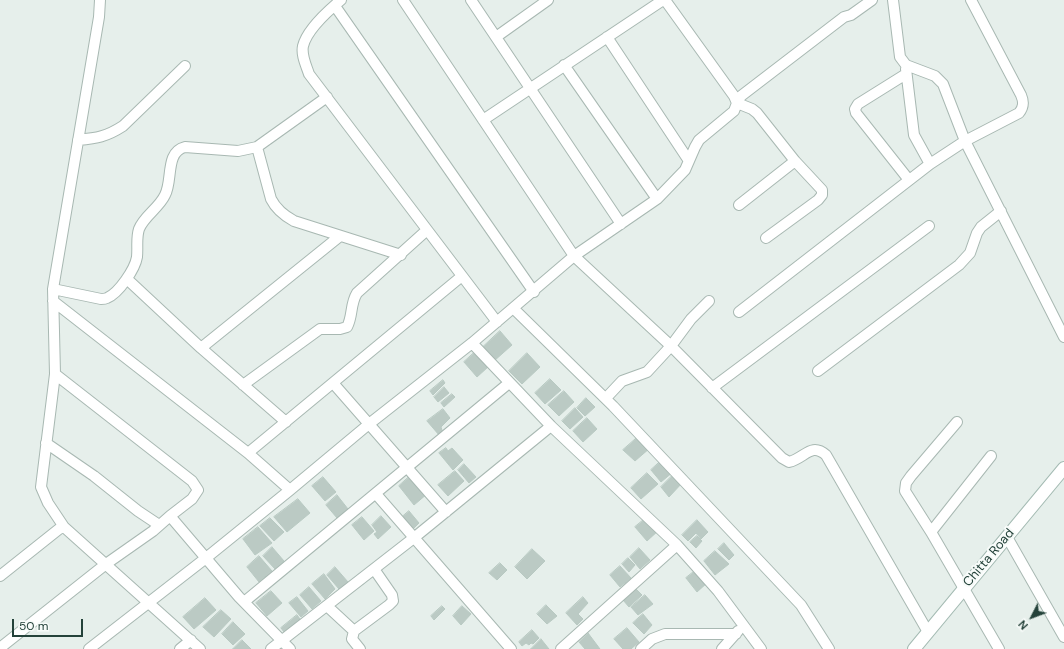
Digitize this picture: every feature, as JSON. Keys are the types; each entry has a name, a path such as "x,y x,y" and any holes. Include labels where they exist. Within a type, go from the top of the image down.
{"street":[{"path":"100,0 99,17 53,288 55,374 41,487 48,503 64,527 200,649"},
{"path":"403,0 574,256 671,346 782,458 789,462 814,449 820,450 826,455 928,632"},
{"path":"471,0 621,224"},
{"path":"496,37 548,0"},
{"path":"483,120 664,0 734,96 737,103 752,109 757,113 795,161 822,190 822,195 818,200 766,238"},
{"path":"89,649 206,558 369,424 472,343 534,292 574,256 657,199 685,170 694,147 699,140 734,111 741,96 844,17 851,15 872,0"},
{"path":"893,0 900,58 906,69 914,135 930,164"},
{"path":"739,312 930,164 965,141 1019,113 1023,108 1024,101 1021,94 971,0"},
{"path":"497,322 309,74 304,61 303,46 311,30 338,3 534,292"},
{"path":"607,37 689,162"},
{"path":"564,65 657,199"},
{"path":"78,140 100,138 112,134 123,126 185,66"},
{"path":"909,180 856,113 855,108 858,104 906,69 936,76 943,84 965,141 1064,337"},
{"path":"53,288 101,299 107,298 115,292 127,279 137,258 137,236 140,227 165,196 168,189 172,157 179,148 184,147 238,151 257,147 327,97"},
{"path":"257,147 271,198 275,206 283,214 294,221 401,255"},
{"path":"739,205 795,161"},
{"path":"818,371 959,265 970,253 977,233 981,227 1001,211"},
{"path":"712,388 929,226"},
{"path":"243,385 320,329 340,329 347,327 350,321 351,305 357,294 427,230"},
{"path":"201,348 340,236"},
{"path":"248,452 462,276"},
{"path":"127,279 201,348 286,422"},
{"path":"53,301 248,452 290,490"},
{"path":"606,398 622,382 646,372 671,346 691,319 709,301"},
{"path":"513,308 606,398 801,605 830,649"},
{"path":"472,343 551,426 677,545 718,591 761,649"},
{"path":"0,648 106,564 153,531 192,499 198,490 192,481 55,374"},
{"path":"333,383 446,512"},
{"path":"244,602 509,383"},
{"path":"957,422 906,483 905,491 931,532 999,649"},
{"path":"271,649 415,537 551,426"},
{"path":"46,443 94,476 138,511 159,525"},
{"path":"931,532 991,456"},
{"name":"Chitta Road","path":"914,649 1064,468"},
{"path":"376,494 511,649"},
{"path":"170,516 244,602 290,649"},
{"path":"0,576 59,529 64,527"},
{"path":"1007,537 1064,637"},
{"path":"561,649 677,545"},
{"path":"360,649 352,640 354,631 389,606 393,601 392,595 374,569"},
{"path":"327,606 354,631"},
{"path":"722,649 744,626"},
{"path":"641,649 657,636 665,634 736,634"},
{"path":"180,649 191,640"}],"building":[{"path":"500,331 512,345 494,361 482,348"},
{"path":"475,352 488,367 477,377 464,362"},
{"path":"527,353 540,367 522,384 509,371"},
{"path":"550,379 561,390 545,404 535,393"},
{"path":"443,380 445,383 433,395 430,391"},
{"path":"444,387 449,393 438,402 434,397"},
{"path":"564,391 574,402 559,416 548,405"},
{"path":"452,394 455,397 444,407 441,403"},
{"path":"586,398 595,407 585,416 577,408"},
{"path":"575,408 583,417 570,429 562,421"},
{"path":"443,409 450,418 441,427 443,433 439,435 427,421"},
{"path":"587,418 597,429 583,442 573,431"},
{"path":"639,436 650,448 635,461 623,450"},
{"path":"446,448 448,451 452,448 463,460 453,470 439,453"},
{"path":"662,460 673,472 661,482 651,470"},
{"path":"464,464 476,477 469,483 458,470"},
{"path":"455,471 464,481 448,496 438,485"},
{"path":"647,473 658,484 641,499 631,488"},
{"path":"674,474 683,482 669,497 661,487"},
{"path":"410,476 427,494 414,505 399,486"},
{"path":"323,477 336,492 325,501 312,486"},
{"path":"337,495 348,509 337,518 326,505"},
{"path":"298,499 310,513 287,532 274,517"},
{"path":"409,511 419,523 411,531 401,518"},
{"path":"381,516 391,527 378,539 374,534 377,532 372,525"},
{"path":"362,517 374,531 364,540 352,525"},
{"path":"270,518 284,532 274,541 260,526"},
{"path":"646,518 659,530 647,541 635,527"},
{"path":"697,520 708,532 701,539 696,533 688,541 682,535"},
{"path":"258,527 272,543 255,555 243,539"},
{"path":"697,536 702,541 696,548 690,542"},
{"path":"724,543 734,555 729,560 718,549"},
{"path":"272,547 284,561 275,569 263,556"},
{"path":"639,548 650,560 640,569 630,557"},
{"path":"532,549 545,561 527,579 515,567"},
{"path":"715,551 729,564 715,575 704,561"},
{"path":"259,556 272,571 259,582 247,567"},
{"path":"628,558 635,565 629,572 622,564"},
{"path":"500,563 507,570 497,580 489,573"},
{"path":"620,566 631,578 620,587 610,575"},
{"path":"335,567 348,582 339,589 327,575"},
{"path":"696,570 707,583 697,592 686,578"},
{"path":"324,574 335,589 325,599 312,584"},
{"path":"309,587 321,601 312,609 300,595"},
{"path":"635,588 642,595 629,607 623,600"},
{"path":"271,591 282,603 267,616 256,603"},
{"path":"645,595 653,604 638,615 631,607"},
{"path":"297,597 308,611 301,617 289,603"},
{"path":"583,597 588,603 578,614 583,619 577,625 566,613"},
{"path":"205,598 216,610 194,629 183,617"},
{"path":"546,605 557,616 547,624 537,614"},
{"path":"442,606 445,609 434,620 431,616"},
{"path":"462,606 471,614 461,625 453,616"},
{"path":"221,610 231,619 214,637 203,627"},
{"path":"643,614 652,625 644,634 633,623"},
{"path":"297,615 300,619 284,632 281,628"},
{"path":"233,622 245,634 233,645 222,634"},
{"path":"627,628 639,642 631,649 623,649 614,639"},
{"path":"532,630 539,638 533,644 531,643 529,645 526,643 522,646 519,642"},
{"path":"588,633 600,649 585,649 579,642"},
{"path":"541,639 549,649 531,649"},
{"path":"242,640 251,649 233,649"}]}
